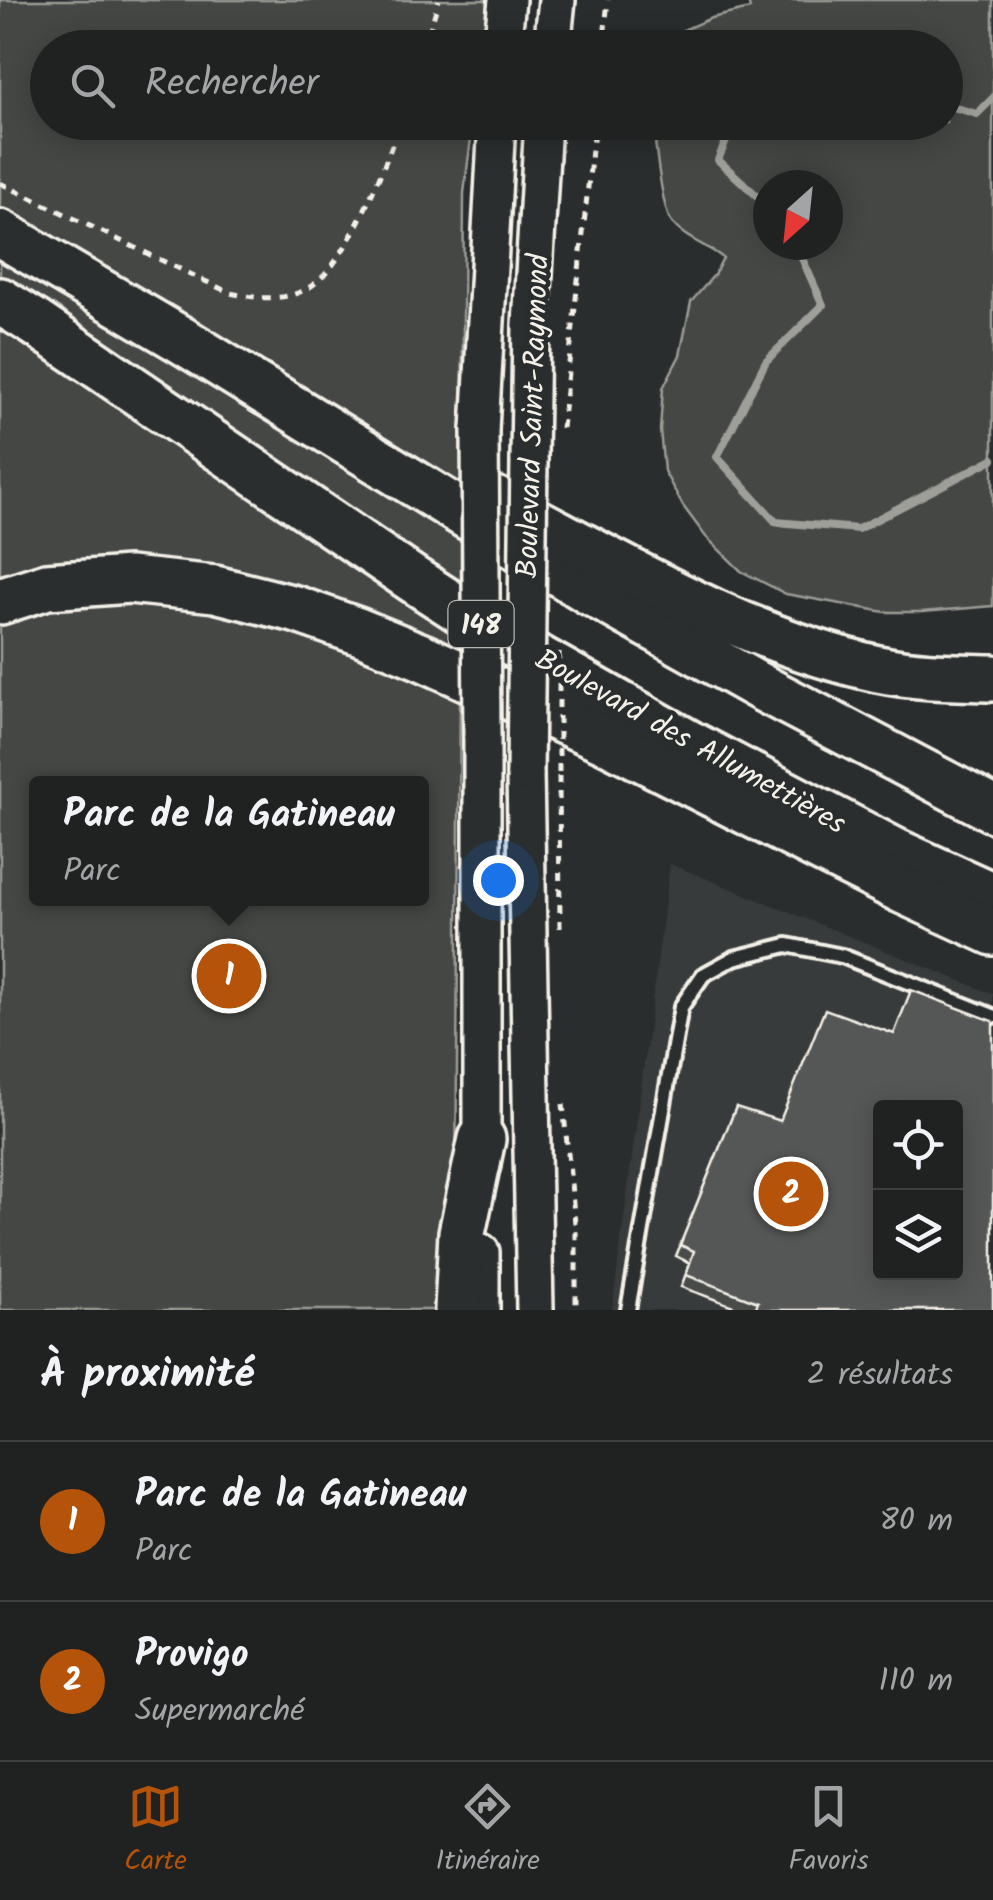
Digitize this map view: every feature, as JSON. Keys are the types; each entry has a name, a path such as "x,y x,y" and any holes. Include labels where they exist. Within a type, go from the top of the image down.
{"highway":[{"path":"0,233 180,338 589,591 993,810"},
{"name":"Boulevard des Allumettières","path":"0,301 508,641 690,744 896,852 993,896"},
{"path":"180,338 720,616 822,654 880,669 942,677 993,678"},
{"path":"0,601 47,586 129,580 215,589 295,609 422,657 606,740 993,932"},
{"path":"458,1310 462,1232 482,1139"}],"main road":[{"path":"504,30 507,0"},
{"path":"554,30 557,0"},
{"name":"Boulevard Saint-Raymond","path":"481,1310 480,430 495,140"},
{"name":"Boulevard Saint-Raymond","path":"538,1310 542,774 528,460 542,140"}],"lane":[{"path":"628,1310 681,1008 703,976 734,958 787,945 842,956 993,1016"}],"path":[{"path":"430,30 439,0"},
{"path":"605,30 608,0"},
{"path":"0,183 230,293 258,299 282,298 314,284 339,260 381,178 394,140"},
{"path":"561,435 593,140"},
{"path":"542,774 560,930"},
{"path":"564,1104 576,1233 576,1310"}],"shaded area":[{"path":"0,0 488,0 484,30 30,30 30,140 471,140 464,193 455,1310 0,1310"},
{"path":"748,0 993,0 993,606 885,612 786,594 741,571 706,537 683,506 664,471 660,430 663,388 680,355 691,302 723,258 672,223 662,191 655,140 963,140 963,30 683,30 711,18 750,9"},
{"path":"670,864 993,994 993,1310 612,1310"}],"building":[{"path":"911,990 993,1021 993,1310 755,1310 758,1302 686,1275 694,1251 680,1245 736,1107 780,1121 825,1009 894,1034"}],"waterway":[{"path":"963,110 977,114 993,98"},
{"path":"726,140 718,160 753,192"},
{"path":"803,260 823,305 766,361 717,457 776,522 858,529 993,459"}],"place":[{"name":"Parc de la Gatineau","path":"229,976"},
{"name":"Provigo","path":"791,1194"}]}
